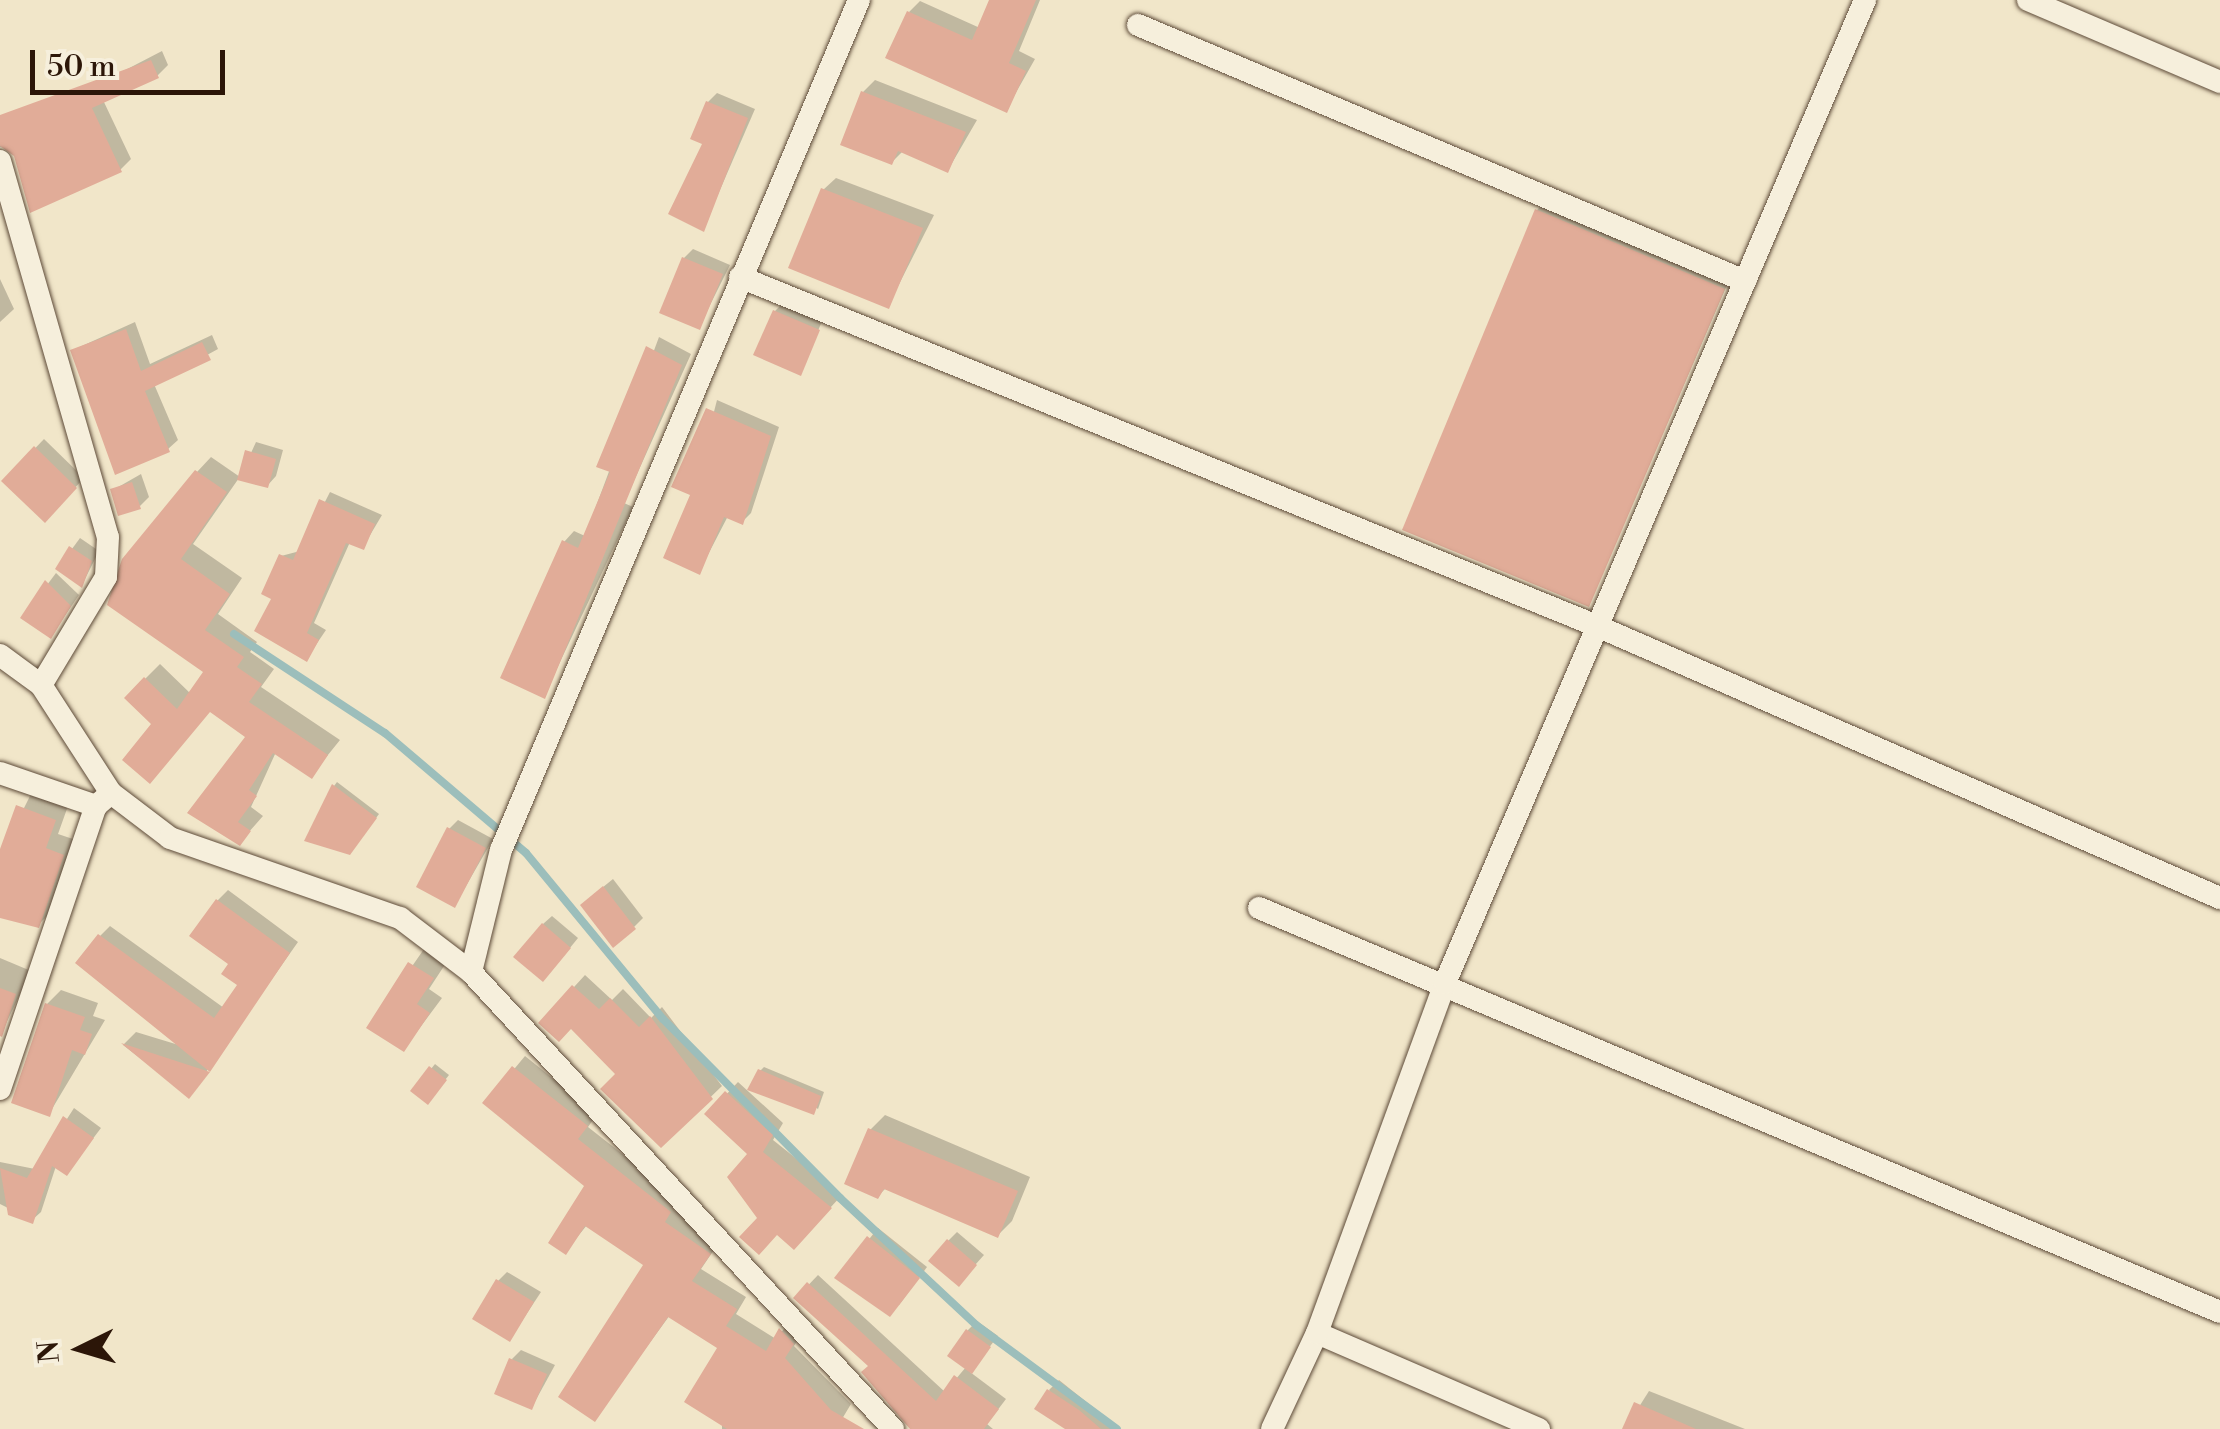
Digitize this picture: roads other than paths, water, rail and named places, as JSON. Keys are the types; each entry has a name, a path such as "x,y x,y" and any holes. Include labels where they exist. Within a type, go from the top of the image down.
{"street":[{"path":"471,972 501,850 859,0"},
{"path":"1272,1429 1317,1333 1445,983 1865,0"},
{"path":"2028,0 2220,82"},
{"path":"1138,25 1745,280"},
{"path":"0,161 108,537 106,577 42,685"},
{"path":"740,277 1597,626 2220,898"},
{"path":"0,654 42,685 104,800 0,1090"},
{"path":"0,773 104,800 170,838 400,918 471,972 894,1429"},
{"path":"1259,908 2220,1312"},
{"path":"1317,1333 1539,1429"}],"waterway":[{"path":"234,634 385,733 526,853 663,1019 840,1198 976,1325 1117,1429"}]}
